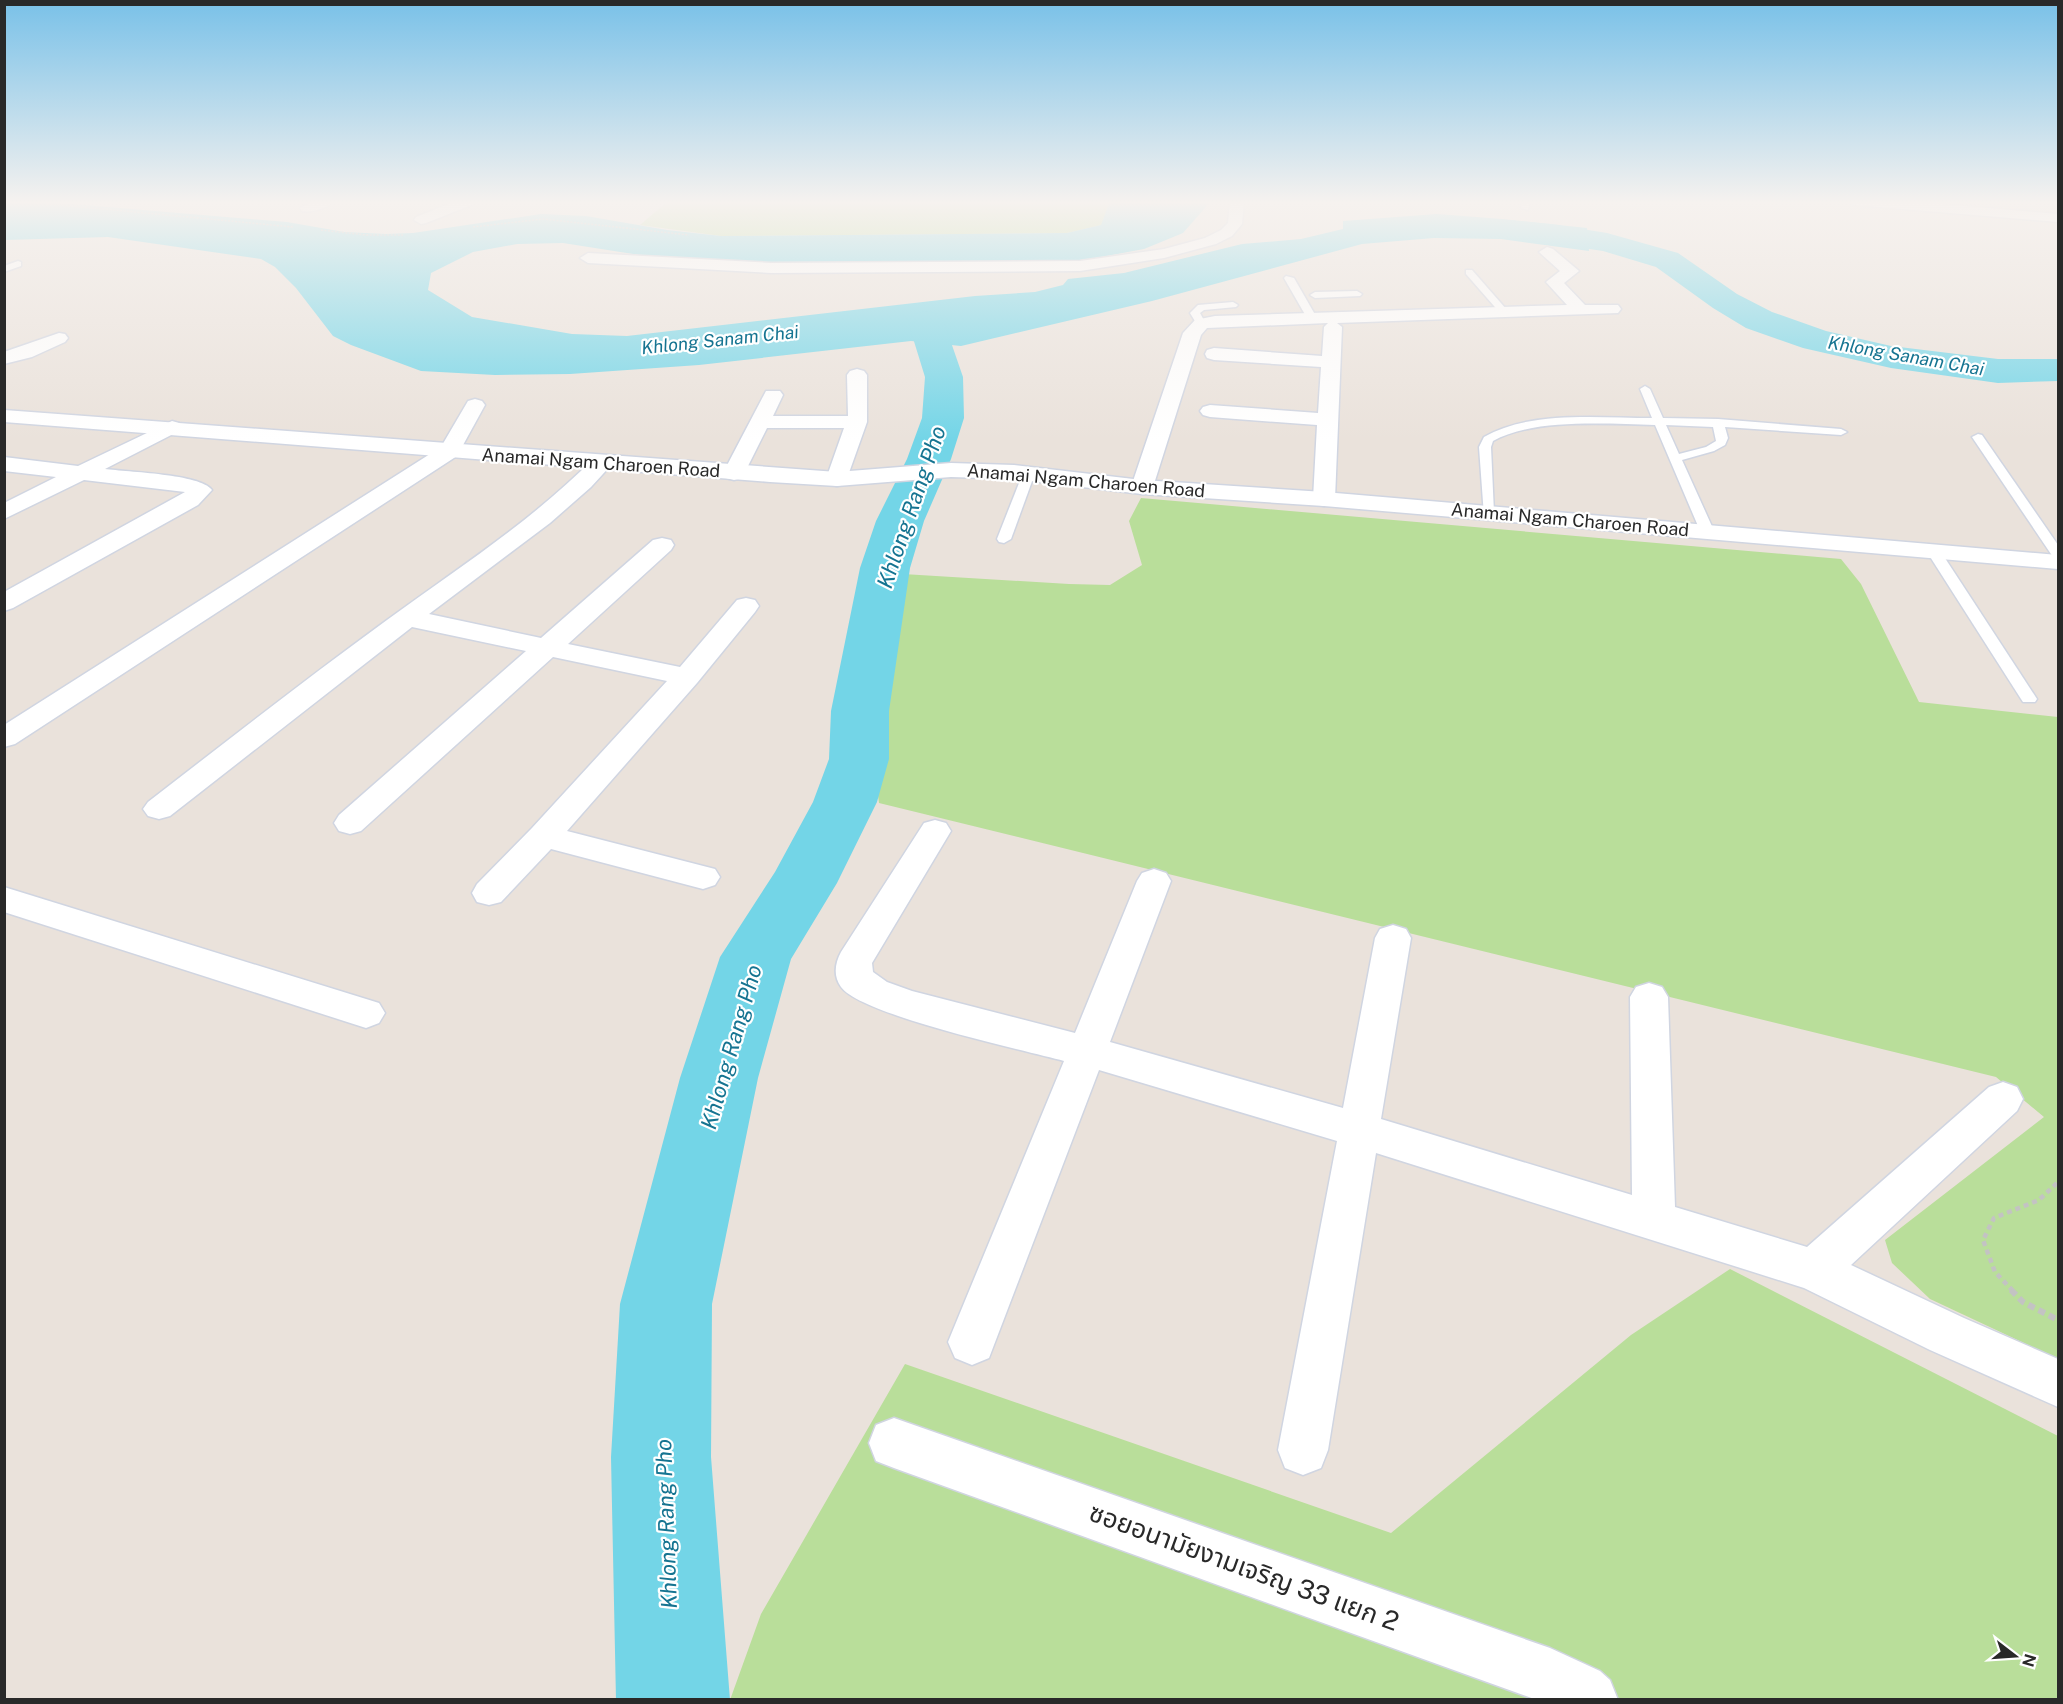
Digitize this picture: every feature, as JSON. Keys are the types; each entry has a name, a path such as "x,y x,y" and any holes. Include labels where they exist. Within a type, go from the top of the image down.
{"street":[{"path":"1555,281 1554,282 1580,309"},
{"path":"1142,487 1192,333 1201,324 1312,318 1354,304 1504,312 1612,309"},
{"path":"1324,498 1333,327"},
{"path":"4,358 25,353 59,338"},
{"path":"1214,354 1331,362"},
{"path":"837,479 857,422 857,375"},
{"path":"734,473 773,395"},
{"path":"4,738 449,451 475,405"},
{"path":"1210,411 1328,420"},
{"name":"Anamai Ngam Charoen Road","path":"4,416 837,479 951,470 1029,473 1142,487 1324,498 1708,533 2058,561"},
{"path":"759,422 857,422"},
{"path":"4,512 172,427"},
{"path":"159,809 408,618 506,548 573,494 602,463"},
{"path":"4,464 198,487 201,490 190,500 4,603"},
{"path":"350,822 662,545"},
{"path":"489,893 544,836 687,676 746,606"},
{"path":"408,618 687,676"},
{"path":"935,831 854,962 855,979 874,992 906,1004 1086,1051 1359,1130 1814,1270 1947,1334 2058,1383"},
{"path":"544,836 703,877"},
{"path":"972,1342 1155,881"},
{"path":"4,899 366,1013"},
{"path":"1303,1450 1393,938"},
{"path":"1649,997 1654,1220"},
{"path":"1814,1270 2003,1099"},
{"name":"ซอยอนามัยงามเจริญ 33 แยก 2","path":"894,1443 1550,1676 1580,1691 1590,1700"}],"lane":[{"path":"1290,281 1312,318"},
{"path":"1476,281 1504,312"},
{"path":"1315,295 1354,304"},
{"path":"1201,324 1195,313 1201,307 1233,305"},
{"path":"1645,389 1708,533"},
{"path":"1488,513 1485,447 1488,439 1514,425 1659,419 1841,432"},
{"path":"1676,458 1710,449 1721,443 1718,422"},
{"path":"1978,437 2058,554"},
{"path":"1004,539 1029,473"},
{"path":"1934,552 2029,699"}],"path":[{"path":"2058,1182 2039,1200 1994,1218 1983,1240 1995,1272 2023,1302 2058,1320"}],"green space":[{"path":"1141,498 1841,559 1861,584 1919,702 2058,717 2058,1359 1930,1299 1892,1263 1885,1240 2044,1117 1996,1077 879,803 871,745 893,591 903,574 1110,585 1142,565 1129,521"},
{"path":"1730,1269 2058,1436 2058,1699 730,1700 761,1614 905,1364 1391,1533 1631,1335"}],"water":[{"path":"289,281 430,281 428,290 472,317 572,334 627,336 975,296 1035,292 1063,285 1067,281 1227,281 1152,301 961,346 911,341 699,365 570,374 495,375 421,371 351,345 333,336"}],"waterway":[{"name":"Khlong Sanam Chai","path":"1696,281 1725,301 1759,320 1816,340 1891,357 1998,371 2058,370"},
{"name":"Khlong Rang Pho","path":"673,1700 661,1457 666,1304 719,1078 756,957 803,883 845,802 859,759 860,711 885,568 900,521 929,459 943,418 944,377 926,322"}]}
